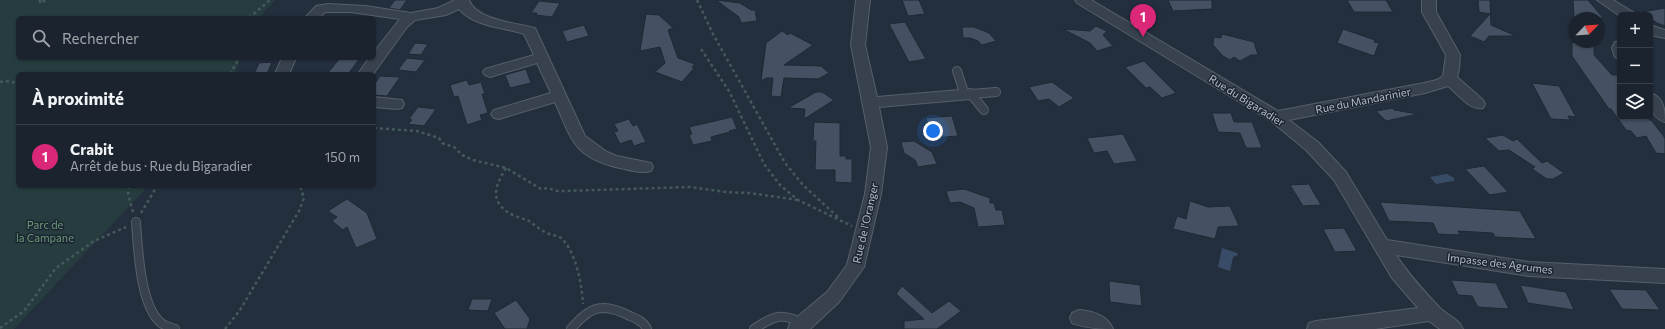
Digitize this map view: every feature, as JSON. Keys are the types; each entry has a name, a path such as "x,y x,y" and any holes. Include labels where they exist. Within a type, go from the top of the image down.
{"street":[{"name":"Rue de l'Oranger","path":"801,326 833,297 855,267 873,194 879,147 858,45 863,0"},
{"name":"Rue du Bigaradier","path":"1082,0 1276,117 1312,146 1340,176 1384,246 1398,273 1433,312 1454,329"},
{"path":"1429,0 1429,12 1454,55 1449,78 1478,104"},
{"path":"1604,0 1623,12"},
{"path":"314,16 320,10 332,7 400,14 412,17 441,12 462,2 470,13 480,20 517,26 530,31 578,139 588,149 611,161 645,167"},
{"path":"376,59 402,24 412,17"},
{"path":"490,72 542,57"},
{"path":"283,72 288,60"},
{"path":"366,72 375,60"},
{"name":"Rue du Mandarinier","path":"1276,117 1425,88 1442,83 1449,78"},
{"path":"871,103 968,94"},
{"path":"499,114 559,96"},
{"path":"376,102 397,104"},
{"path":"1653,102 1665,117"},
{"name":"Impasse des Agrumes","path":"1384,246 1529,269 1665,276"},
{"path":"1316,329 1423,315 1433,312"},
{"path":"1078,318 1091,319 1104,329"}],"lane":[{"path":"957,71 968,94 984,110"},
{"path":"968,94 996,92"},
{"path":"136,222 146,296 151,311 160,322 175,329"},
{"path":"571,329 589,310 597,307 617,308 645,324 647,329"},
{"path":"754,329 770,318 784,315 801,326"}],"path":[{"path":"40,0 40,3 46,0"},
{"path":"251,16 270,0"},
{"path":"697,0 720,50 792,174 831,208 840,219"},
{"path":"702,49 729,91 764,164 780,185 798,200 840,219 864,233"},
{"path":"231,72 238,60"},
{"path":"0,82 6,81 16,83"},
{"path":"376,128 417,131 439,138 442,143 454,147 462,155 473,160 506,168 541,189 548,188 557,191 690,187 726,192 743,192 798,200"},
{"path":"506,168 498,181 495,192 497,200 506,211 530,222 548,233 560,237 570,249 582,289 582,304 589,310"},
{"path":"130,188 128,194 136,222"},
{"path":"0,328 24,311 56,268 94,241 136,222 155,188"},
{"path":"225,329 240,310 299,211 305,199 301,188"}],"green space":[{"name":"Parc de la Campane","path":"0,0 276,0 260,16 16,16 16,60 240,60 236,72 16,72 16,188 146,188 14,329 0,329"}],"water":[{"path":"1447,174 1454,178 1454,181 1436,184 1430,177"},
{"path":"1222,248 1237,253 1238,255 1233,257 1230,271 1218,267"}],"building":[{"path":"395,0 407,0 400,10 389,8"},
{"path":"716,0 740,3 751,10 755,10 757,21 741,23 739,17"},
{"path":"902,0 919,0 925,14 908,16"},
{"path":"1168,0 1212,0 1212,9 1173,11"},
{"path":"1347,0 1386,0 1393,12 1354,12"},
{"path":"1478,0 1490,0 1491,25 1516,36 1489,36 1484,42 1470,36 1490,14 1479,12"},
{"path":"1573,0 1588,0 1598,12 1574,12"},
{"path":"539,1 560,3 552,17 531,13"},
{"path":"1665,8 1665,26 1653,20 1653,12 1642,12"},
{"path":"646,14 659,15 673,28 668,30 678,58 695,64 692,67 694,68 682,82 655,72 665,63 660,47 640,51"},
{"path":"905,22 926,59 909,62 889,24"},
{"path":"584,25 589,36 567,42 562,31"},
{"path":"1096,26 1107,31 1103,35 1113,46 1097,51 1090,43 1063,29 1090,31"},
{"path":"962,27 974,27 989,33 996,41 982,45 978,41 970,38 963,38"},
{"path":"1343,29 1375,40 1374,42 1379,43 1374,56 1337,43"},
{"path":"782,31 788,35 790,33 813,45 784,65 821,66 829,73 818,79 784,78 781,97 771,96 773,78 766,78 761,81 766,43"},
{"path":"1222,34 1254,42 1258,55 1251,55 1240,61 1234,57 1230,60 1223,56 1213,45 1214,37 1221,38"},
{"path":"415,43 428,44 421,55 408,54"},
{"path":"1572,48 1594,48 1594,55 1612,75 1617,75 1617,117 1611,109 1609,109 1572,56"},
{"path":"407,58 425,60 416,72 398,70"},
{"path":"338,60 358,60 350,72 329,72"},
{"path":"1144,61 1176,93 1162,98 1150,87 1146,88 1125,67"},
{"path":"272,62 268,72 255,72 259,63"},
{"path":"526,69 531,83 510,88 505,75"},
{"path":"380,76 400,77 387,96 376,95 376,82"},
{"path":"467,80 469,85 481,82 485,94 482,94 488,113 480,115 482,120 467,125 458,96 454,97 450,85"},
{"path":"1052,82 1074,98 1059,107 1049,99 1038,101 1029,87"},
{"path":"1532,83 1559,86 1576,117 1568,116 1570,120 1551,119"},
{"path":"816,92 822,92 834,100 804,119 805,109 788,108"},
{"path":"418,107 436,109 424,126 408,124 412,120 409,119"},
{"path":"1393,108 1394,110 1418,114 1386,121 1376,111"},
{"path":"1212,113 1231,113 1234,122 1252,122 1262,148 1246,148 1240,133 1218,132"},
{"path":"952,116 958,136 931,138 926,118"},
{"path":"732,117 737,129 711,137 712,141 693,145 689,135 692,134 689,127"},
{"path":"629,119 633,126 637,124 646,142 634,146 631,140 620,144 614,132 618,131 614,124"},
{"path":"1619,120 1651,120 1665,138 1665,154 1656,153 1646,136 1637,138 1631,131 1626,130"},
{"path":"814,122 840,123 840,156 846,156 846,159 852,159 852,183 835,182 835,170 815,170 816,141 813,141"},
{"path":"1123,134 1137,161 1114,164 1107,151 1094,153 1087,138"},
{"path":"1503,135 1513,141 1517,139 1542,163 1547,161 1564,173 1553,179 1547,179 1532,169 1535,167 1509,150 1499,151 1485,138"},
{"path":"914,141 932,152 937,164 918,167 915,160 904,153 901,142"},
{"path":"1484,166 1508,192 1490,195 1465,169"},
{"path":"1309,184 1321,205 1303,206 1290,185"},
{"path":"964,189 990,198 990,203 994,203 996,210 1002,210 1005,225 978,227 974,208 960,202 950,203 946,191"},
{"path":"347,199 367,213 377,239 356,248 347,227 343,230 332,221 337,217 328,211"},
{"path":"1190,201 1208,207 1230,206 1239,226 1218,227 1215,239 1173,229 1177,216 1186,219"},
{"path":"1380,202 1520,211 1536,239 1495,237 1493,233 1458,231 1460,235 1438,234 1433,223 1389,221"},
{"path":"1344,228 1357,251 1335,252 1323,229"},
{"path":"1451,280 1496,283 1509,309 1478,307 1472,296 1458,295"},
{"path":"1109,281 1140,285 1142,306 1110,302"},
{"path":"1520,285 1566,292 1574,310 1528,303"},
{"path":"902,286 932,313 949,301 961,311 937,329 904,329 904,321 924,319 896,294"},
{"path":"1609,289 1646,290 1660,310 1622,309"},
{"path":"472,299 492,299 488,311 468,310"},
{"path":"516,300 530,319 527,329 505,329 494,313"}],"place":[{"name":"Crabit","path":"1143,37"}]}
